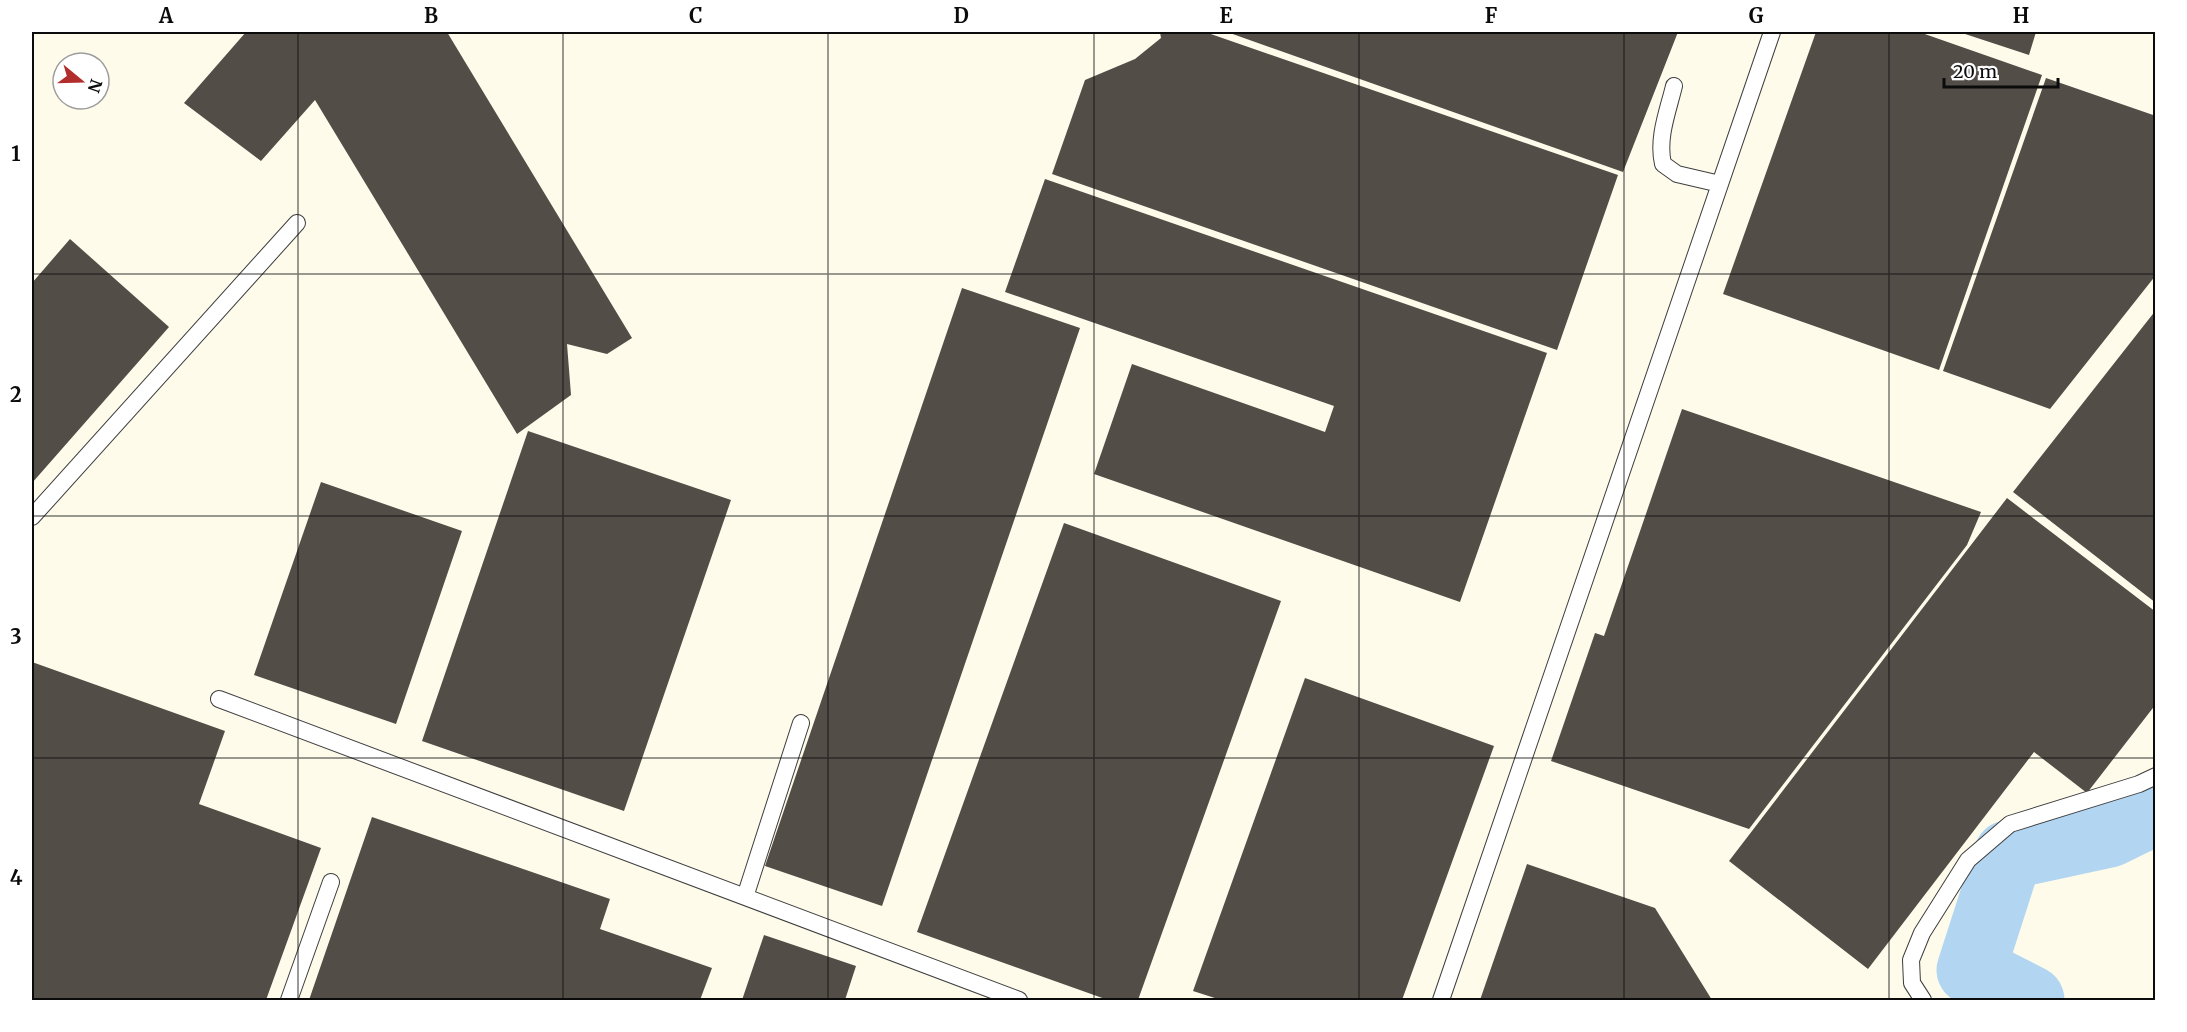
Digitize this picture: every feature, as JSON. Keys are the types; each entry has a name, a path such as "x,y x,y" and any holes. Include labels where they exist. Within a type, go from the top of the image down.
{"lane":[{"path":"1441,1000 1772,32"},
{"path":"1674,86 1660,152 1663,164 1677,174 1720,184"},
{"path":"32,517 297,223"},
{"path":"219,699 1019,1000"},
{"path":"745,897 801,723"},
{"path":"1923,1000 1912,983 1911,960 1922,933 1968,860 2010,824 2139,784 2156,776"},
{"path":"289,1000 331,882"}],"building":[{"path":"246,32 447,32 632,338 607,354 567,344 571,395 517,434 315,100 261,161 184,103"},
{"path":"1160,32 1205,32 1618,175 1557,350 1052,174 1085,80 1135,59 1161,38"},
{"path":"1227,32 1678,32 1623,172"},
{"path":"1816,32 1919,32 2042,75 1939,370 1723,294"},
{"path":"1959,32 2036,32 2029,55"},
{"path":"2046,78 2156,116 2156,275 2050,409 1943,371"},
{"path":"1045,179 1547,353 1460,602 1094,474 1132,364 1325,432 1334,406 1005,292"},
{"path":"70,239 169,327 32,483 32,283"},
{"path":"962,288 1080,328 882,906 765,866"},
{"path":"2156,310 2156,603 2013,492"},
{"path":"1682,409 1981,512 1967,545 1749,829 1551,761 1595,633 1604,636"},
{"path":"528,431 731,500 624,811 422,741"},
{"path":"321,482 462,531 396,724 254,675"},
{"path":"2007,498 2156,612 2156,704 2087,793 2034,752 1868,969 1729,861"},
{"path":"1064,523 1281,601 1138,1000 1108,1000 917,932"},
{"path":"32,662 225,731 199,804 321,848 266,1000 32,1000"},
{"path":"1305,678 1494,746 1402,1000 1221,1000 1193,991"},
{"path":"372,817 610,899 600,929 712,968 700,1000 309,1000"},
{"path":"1527,864 1655,908 1712,1000 1480,1000"},
{"path":"764,935 856,966 845,1000 742,1000"}],"waterway":[{"path":"2030,1000 1971,970 2008,855 2109,833 2156,810"}]}
